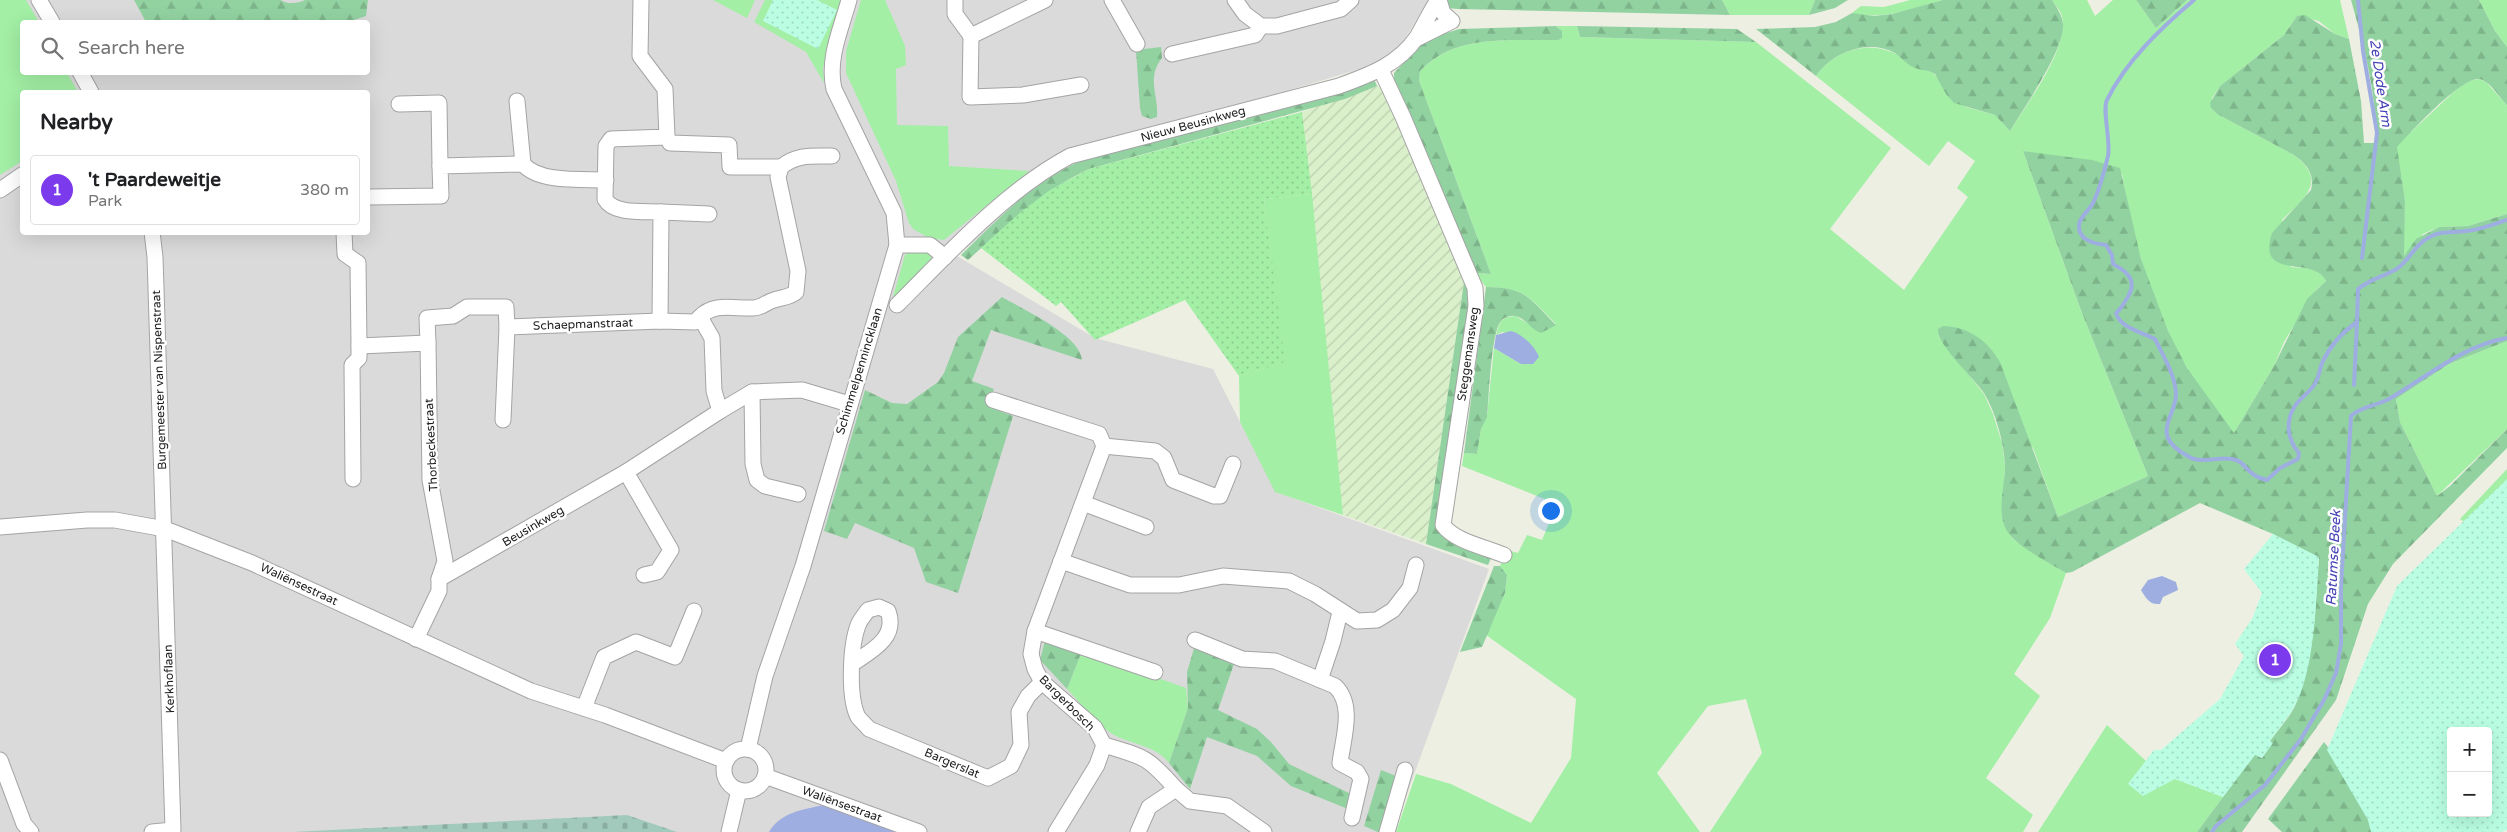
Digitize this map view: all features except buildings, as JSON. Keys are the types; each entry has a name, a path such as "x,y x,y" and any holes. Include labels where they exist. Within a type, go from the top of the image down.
{"street":[{"path":"39,0 51,20"},
{"path":"641,0 640,56 665,89 667,138 670,143 729,145 730,167 781,168 790,160 804,156 832,156"},
{"name":"Schimmelpennincklaan","path":"748,749 765,676 803,566 897,244 894,213 834,89 831,77 833,56 849,0"},
{"path":"955,0 955,14 971,36 970,97 1023,94 1081,85"},
{"path":"971,36 1045,0"},
{"path":"1112,0 1137,44"},
{"path":"1235,0 1245,14 1261,26 1276,26 1341,9 1351,0"},
{"path":"1416,39 1452,21 1443,13 1438,0"},
{"name":"Nieuw Beusinkweg","path":"897,305 945,257 1006,201 1048,168 1070,156 1339,86 1381,70 1396,60 1416,39 1438,0"},
{"path":"1172,54 1255,35 1261,26"},
{"name":"Steggemansweg","path":"1381,70 1403,117 1475,288 1476,306 1443,525 1448,533 1456,537 1504,555"},
{"path":"82,75 90,90"},
{"path":"517,101 523,164 530,172 540,176 606,180"},
{"path":"370,198 441,196 439,103 399,104"},
{"path":"667,138 611,139 606,146 605,199 608,206 617,209 709,214"},
{"path":"440,166 523,164"},
{"name":"Schaepmanstraat","path":"506,327 660,321 695,322 705,312 725,306 753,308 764,306 772,300 792,296 796,292 798,271 778,177 781,168"},
{"path":"0,190 20,176"},
{"path":"660,321 661,212"},
{"name":"Burgemeester van Nispenstraat","path":"152,235 155,257 165,528"},
{"path":"344,235 344,254 358,263 359,358 352,365 354,478"},
{"path":"897,244 930,246 945,257"},
{"path":"359,346 428,343 427,318 453,316 467,307 506,307 503,420"},
{"path":"700,317 712,338 714,391 720,411 752,392 802,390 849,404"},
{"name":"Thorbeckestraat","path":"416,639 438,591 439,579 445,561 430,480 428,343"},
{"path":"752,392 753,464 757,480 765,486 798,494"},
{"path":"994,400 1099,434 1104,446 1156,451 1164,458 1173,480 1214,496 1220,496 1233,464"},
{"name":"Beusinkweg","path":"439,579 626,472 720,411"},
{"name":"Bargerbosch","path":"1104,446 1035,631 1031,654 1035,669 1042,682 1094,728 1104,745"},
{"path":"626,472 670,550 657,572 644,575"},
{"path":"1083,503 1146,526"},
{"path":"0,513 0,527"},
{"name":"Waliënsestraat","path":"0,527 106,520 165,528 252,563 532,691 584,708 726,761"},
{"name":"Kerkhoflaan","path":"152,832 173,830 165,528"},
{"path":"1061,561 1130,585 1179,586 1223,576 1289,581 1315,594 1340,612 1357,621 1377,620 1393,610 1410,588 1416,565"},
{"path":"584,708 604,657 636,642 675,657 694,611"},
{"path":"1320,680 1340,612"},
{"path":"1035,631 1155,672"},
{"path":"1195,640 1242,659 1275,662 1334,686 1341,692 1347,706 1340,763 1357,772 1361,779 1352,818"},
{"name":"Bargerslat","path":"852,664 855,705 859,718 869,729 988,778 1011,766 1021,745 1019,712 1028,696 1042,682"},
{"path":"1056,832 1097,765 1104,745 1140,755 1153,763 1176,789 1190,801 1227,806 1249,827 1264,832"},
{"path":"739,749 748,749 755,751 764,762 765,776 755,788 739,790 733,787 725,775 726,761 731,754 739,749"},
{"path":"0,760 24,824 31,832"},
{"path":"1387,832 1406,770"},
{"name":"Waliënsestraat","path":"765,776 919,832"},
{"path":"1138,832 1149,807 1176,789"},
{"path":"729,832 739,790"}],"shaded area":[{"path":"0,0 1428,0 1393,59 1163,128 1072,160 957,256 1095,338 1213,369 1276,492 1489,569 1393,832 0,832"}],"green space":[{"path":"0,0 26,0 38,20 20,20 20,75 68,75 77,90 20,90 20,162 0,175"},
{"path":"134,0 281,0 286,3 293,3 305,0 368,0 366,16 354,20 145,20"},
{"path":"713,0 755,0 747,18"},
{"path":"765,0 843,0 823,68 824,83 806,52 754,22"},
{"path":"773,0 817,0 837,10 818,49 763,21"},
{"path":"861,0 885,0 905,46 906,65 896,69 897,125 948,126 949,166 1029,171 944,240 929,238 913,229 909,223 896,181 846,73 846,51"},
{"path":"1445,0 1722,0 1730,15 1458,9 1446,8"},
{"path":"1722,0 1815,0 1809,15 1730,15"},
{"path":"1815,0 1848,0 1835,8 1809,15"},
{"path":"1910,0 1943,0 1887,15 1852,13 1861,6 1884,7"},
{"path":"1943,0 2052,0 2059,12 2063,24 2058,48 2010,131 1995,115 1954,103 1946,94 1935,74 1913,67 1895,53 1873,47 1851,50 1831,61 1816,76 1756,29 1815,27 1836,22 1852,13 1874,16 1892,14"},
{"path":"2052,0 2087,0 2095,16 2113,0 2136,0 2156,28 2187,0 2340,0 2349,39 2335,34 2319,21 2297,16 2284,35 2220,86 2212,98 2211,108 2217,114 2294,155 2310,173 2311,181 2305,197 2282,220 2291,267 2316,271 2326,281 2316,290 2284,342 2274,366 2234,433 2192,377 2175,346 2154,299 2138,249 2122,174 2023,151 2082,313 2148,476 2058,517 2033,448 1937,335 1984,394 1993,414 2002,443 2005,466 2002,518 2012,538 2066,573 2050,618 2014,674 2040,696 1986,778 2033,815 2023,832 1710,832 1762,753 1746,699 1708,706 1657,773 1700,832 1396,832 1416,774 1451,784 1531,823 1571,758 1576,699 1486,635 1505,593 1507,575 1500,566 1507,550 1518,553 1527,535 1542,540 1557,504 1462,466 1464,453 1477,454 1481,429 1487,416 1494,348 1521,364 1533,347 1523,338 1502,332 1496,335 1500,322 1507,317 1515,316 1529,324 1556,324 1526,296 1510,289 1486,287 1475,273 1491,274 1419,80 1420,71 1450,50 1467,45 1503,40 1558,40 1560,29 1556,26 1577,26 1580,37 1756,42 1891,148 1830,229 1904,290 1968,197 1957,188 1975,161 1948,141 1929,166 1816,76 1840,55 1860,48 1882,49 1897,54 1920,68 1931,71 1940,80 1946,94 1966,107 1995,115 2010,131 2045,76 2059,44 2062,17"},
{"path":"2136,0 2187,0 2156,28"},
{"path":"2351,0 2479,0 2495,31 2507,47 2507,105 2487,82 2479,79 2471,81 2448,96 2397,147 2405,201 2404,256 2416,239 2439,227 2468,226 2507,214 2507,341 2449,364 2396,399 2400,422 2437,496 2450,486 2507,429 2507,448 2393,564 2368,604 2336,700 2242,832 2197,832 2255,754 2262,758 2272,743 2270,741 2295,706 2307,670 2310,652 2319,558 2273,534 2200,503 2072,572 2066,573 2025,548 2011,537 2007,531 2002,516 2005,466 1996,419 1984,393 1949,352 1939,335 1938,329 1943,326 1969,332 1983,341 1995,354 2000,362 2058,517 2148,476 2082,313 2023,151 2092,160 2120,168 2141,259 2168,331 2187,368 2234,433 2274,366 2307,299 2326,281 2320,273 2310,269 2279,263 2272,258 2269,248 2272,233 2311,190 2311,174 2294,155 2217,114 2211,108 2210,103 2220,86 2284,35 2297,16 2305,15 2335,34 2349,39 2361,101 2364,143 2376,143 2372,89"},
{"path":"2479,0 2507,0 2507,47 2495,31"},
{"path":"1556,26 1562,31 1562,38 1558,40 1503,40 1467,45 1450,50 1434,59 1420,71 1419,80 1491,274 1475,273 1394,81 1394,73 1427,39 1459,29"},
{"path":"1577,26 1737,29 1756,42 1580,37"},
{"path":"1161,47 1162,58 1157,65 1154,80 1157,117 1151,119 1142,116 1140,108 1136,50"},
{"path":"1373,77 1377,86 1345,99 1089,169 1040,198 968,260 961,255 1031,191 1062,170 1080,161"},
{"path":"2479,79 2486,82 2507,105 2507,214 2468,226 2439,227 2423,234 2403,257 2405,201 2396,146 2458,88 2470,81"},
{"path":"1377,86 1386,88 1465,275 1426,544 1343,515 1302,112"},
{"path":"1302,112 1312,194 1264,199 1285,362 1239,376 1185,300 1095,340 1061,302 1056,306 981,248 1022,211 1050,190 1089,169"},
{"path":"1312,194 1343,515 1275,492 1240,422 1239,376 1284,362 1264,199"},
{"path":"912,250 927,250 933,260 891,304 905,255"},
{"path":"1465,275 1474,294 1443,525 1494,552 1488,565 1426,544"},
{"path":"1486,287 1510,289 1519,292 1533,301 1556,325 1541,333 1519,317 1506,317 1500,322 1496,332 1492,355 1487,417 1481,429 1477,454 1464,453"},
{"path":"1002,297 1061,332 1079,351 1082,360 991,330 972,381 994,389 987,406 1013,416 958,593 926,582 914,548 855,523 847,539 824,531 865,390 892,403 907,404 938,382 944,373 958,337"},
{"path":"2507,341 2507,429 2437,496 2400,422 2396,399 2449,364"},
{"path":"2507,469 2507,544 2476,530 2460,519"},
{"path":"2507,479 2507,830 2501,832 2371,832 2368,820 2327,750 2397,586"},
{"path":"2273,534 2319,557 2310,656 2306,676 2293,709 2270,741 2273,743 2262,758 2255,755 2223,797 2175,779 2143,796 2128,784 2154,750 2161,750 2220,699 2244,656 2235,644 2252,619 2262,593 2244,569"},
{"path":"1494,566 1500,566 1507,575 1505,593 1482,647 1460,652"},
{"path":"1046,637 1082,651 1067,689 1040,660"},
{"path":"1195,645 1235,661 1218,710 1257,729 1271,742 1289,764 1353,795 1348,809 1291,786 1257,756 1207,737 1190,789 1169,763 1188,708 1187,672"},
{"path":"1082,651 1186,688 1188,708 1169,763 1156,752 1115,736 1108,731 1067,689"},
{"path":"2107,725 2146,761 2128,784 2175,779 2223,797 2197,832 2038,832"},
{"path":"2324,742 2356,785 2373,832 2282,832 2268,819"},
{"path":"1381,770 1396,776 1380,832 1378,832 1364,826"},
{"path":"627,815 677,832 292,832"}],"water":[{"path":"1511,331 1524,338 1534,349 1539,357 1533,364 1521,364 1494,348 1496,335"},
{"path":"2162,576 2176,582 2178,590 2163,597 2160,604 2153,603 2148,600 2141,590 2148,580"},
{"path":"823,805 897,832 769,832 774,825 786,816 800,810"}],"waterway":[{"name":"Ratumse Beek","path":"2194,0 2145,46 2124,72 2107,100 2105,111 2108,156 2095,198 2079,225 2081,235 2088,241 2106,245 2112,255 2113,264 2124,271 2132,283 2130,294 2116,313 2118,318 2127,326 2155,339 2168,365 2176,393 2166,430 2172,445 2181,452 2200,460 2226,458 2236,460 2255,476 2267,480 2280,468 2298,459 2299,453 2292,442 2289,430 2292,412 2297,403 2316,383 2322,363 2332,345 2357,322 2358,289 2400,267 2418,245 2433,235 2476,229 2507,220"},
{"name":"2e Dode Arm","path":"2358,0 2363,51 2377,133 2362,258"},
{"path":"2354,385 2357,322"},
{"name":"Ratumse Beek","path":"2212,832 2216,826 2265,785 2301,739 2324,700 2336,673 2341,644 2341,586 2351,416 2360,410 2389,399 2460,355 2491,342 2507,338"}],"place":[{"name":"'t Paardeweitje","path":"2275,660"}]}
